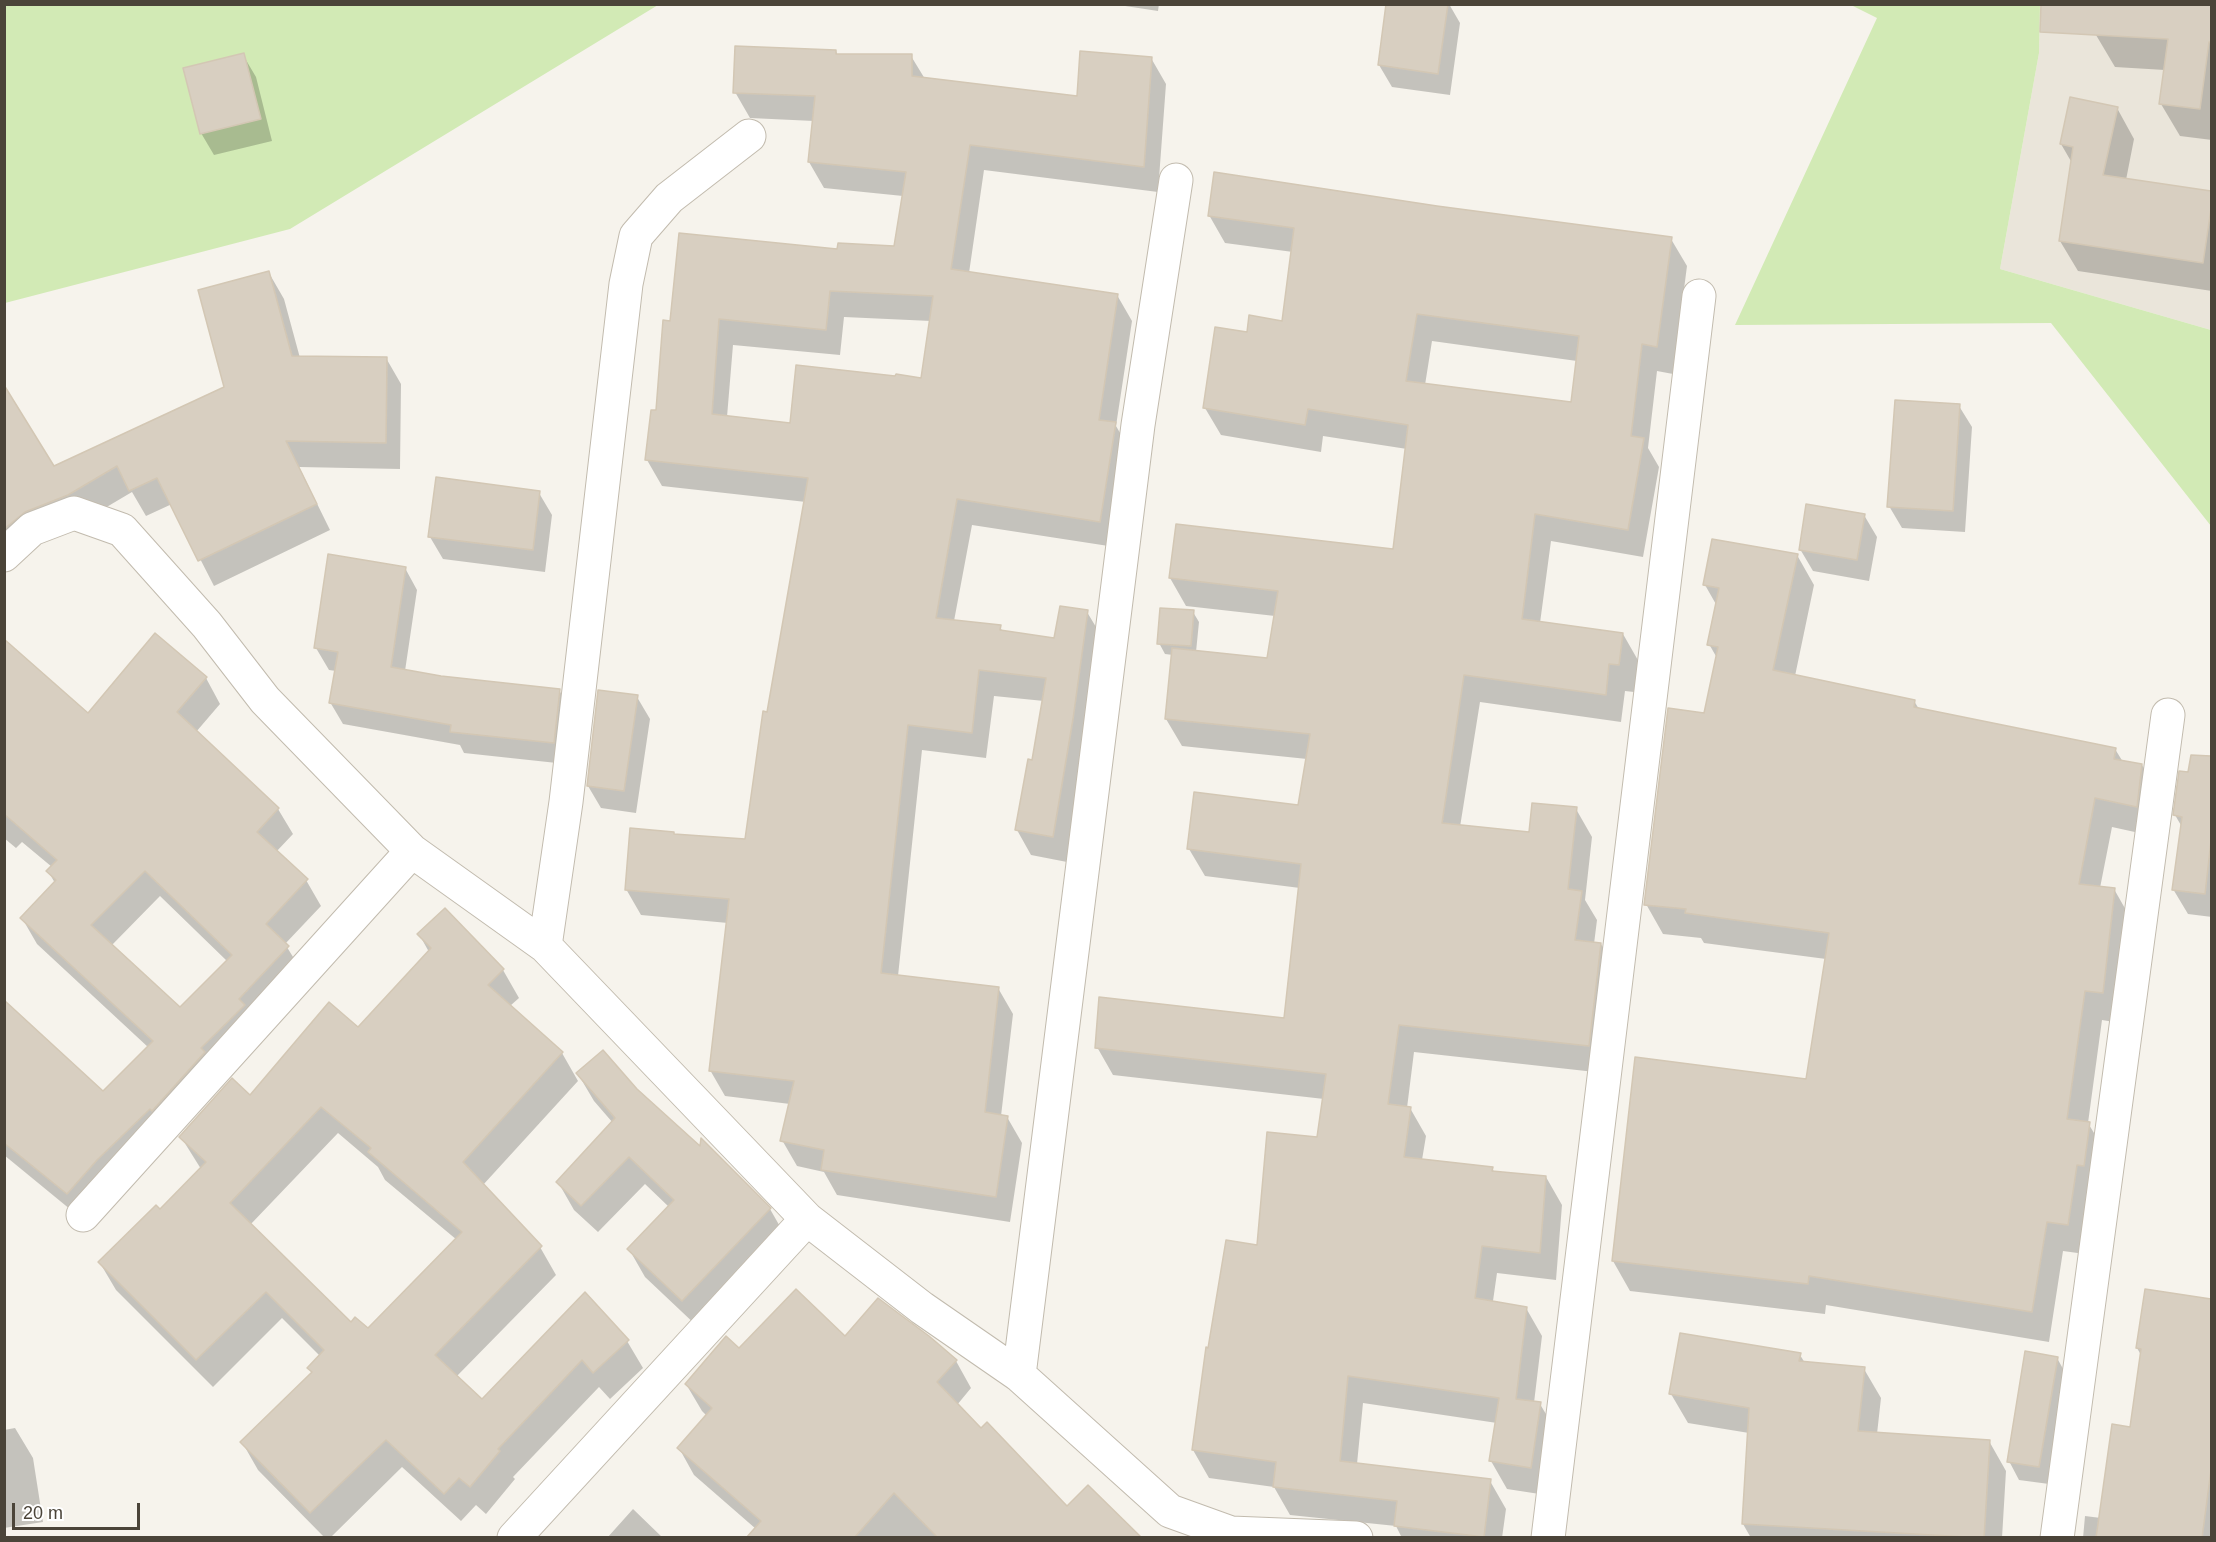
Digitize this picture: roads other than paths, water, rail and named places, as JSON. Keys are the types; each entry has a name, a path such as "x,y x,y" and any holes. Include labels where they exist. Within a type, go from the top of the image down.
{"street":[{"path":"545,946 566,802 626,284 636,236 669,198 749,136"},
{"path":"1019,1375 1137,425 1176,180"},
{"path":"1548,1538 1699,296"},
{"path":"4,555 32,529 74,513 122,530 207,625 265,700 412,851 545,946 807,1219 922,1308 1019,1375 1170,1512 1230,1535 1356,1538"},
{"path":"2057,1538 2168,715"},
{"path":"83,1215 412,851"},
{"path":"513,1538 807,1219"}]}
